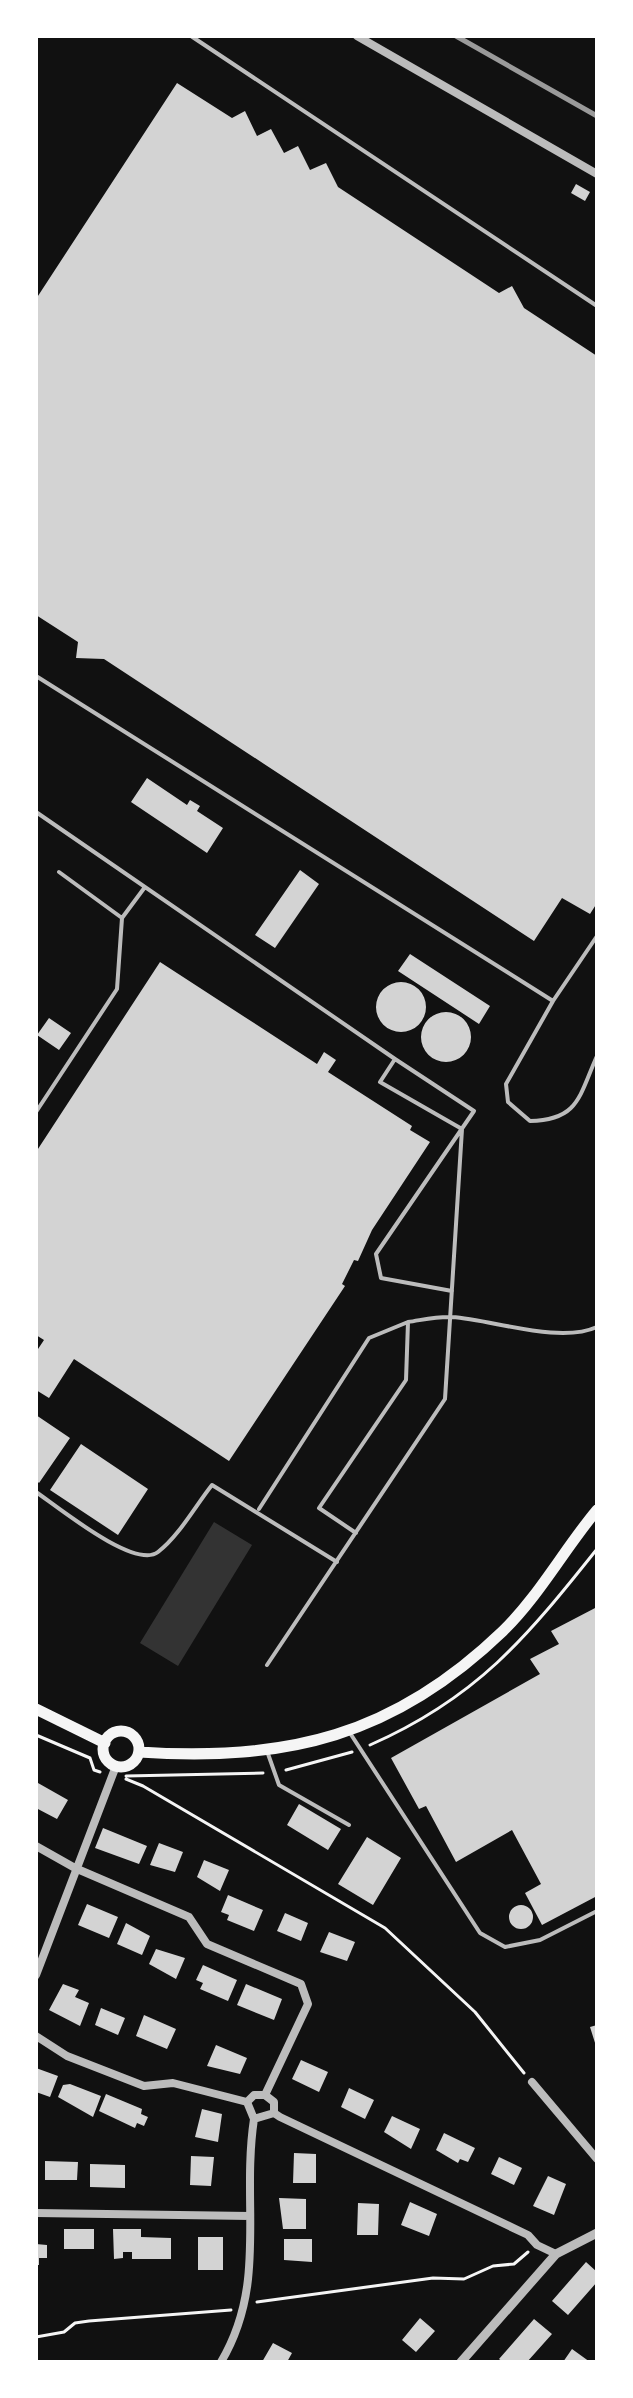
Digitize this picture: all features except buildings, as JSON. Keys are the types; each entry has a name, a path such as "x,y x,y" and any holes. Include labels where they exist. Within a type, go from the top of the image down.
{"main road":[{"path":"139,1752 187,1755 267,1751 350,1733 409,1705 505,1630 597,1510"},
{"path":"36,1709 105,1743"},
{"path":"123,1731 134,1736 139,1752 128,1766 114,1770 104,1754 105,1743 112,1734 123,1731"}],"street":[{"path":"357,36 597,174"},
{"path":"36,1975 114,1770"},
{"path":"36,1846 75,1868 189,1917 207,1944 301,1984 308,2004 265,2095"},
{"path":"36,2036 67,2056 144,2086 173,2083 247,2102"},
{"path":"532,2082 597,2159"},
{"path":"247,2102 254,2095 265,2095 274,2102 274,2113"},
{"path":"221,2362 234,2339 249,2289 250,2148 254,2119 247,2102"},
{"path":"254,2119 274,2113 528,2235 537,2245 556,2254"},
{"path":"36,2213 250,2216"},
{"path":"462,2362 556,2254 597,2233"}],"lane":[{"path":"191,36 597,306"},
{"path":"36,676 553,1001"},
{"path":"36,812 474,1111 376,1254 381,1278 452,1291"},
{"path":"59,872 122,918"},
{"path":"36,1112 117,989 122,918 145,887"},
{"path":"597,936 553,1001 506,1084 508,1102 530,1121 553,1121 573,1110 597,1056"},
{"path":"395,1059 380,1082 462,1129"},
{"path":"267,1665 445,1399 462,1129"},
{"path":"258,1510 369,1338 408,1322 450,1317 584,1333 597,1327"},
{"path":"356,1533 319,1508 406,1380 408,1322"},
{"path":"36,1492 120,1549 142,1557 157,1553 212,1485 258,1510 337,1562"},
{"path":"350,1733 480,1933 505,1947 540,1940 597,1911"},
{"path":"267,1751 279,1785 349,1825"}],"path":[{"path":"36,1735 90,1758 94,1770 100,1772"},
{"path":"114,1770 385,1928 475,2012 532,2082"},
{"path":"36,2337 64,2332 75,2323 89,2321 232,2310 263,2300 433,2278 464,2279 493,2266 514,2264 537,2245"}],"shaded area":[{"path":"214,1522 252,1545 178,1666 140,1643"}],"railway":[{"path":"456,36 597,116"}]}
